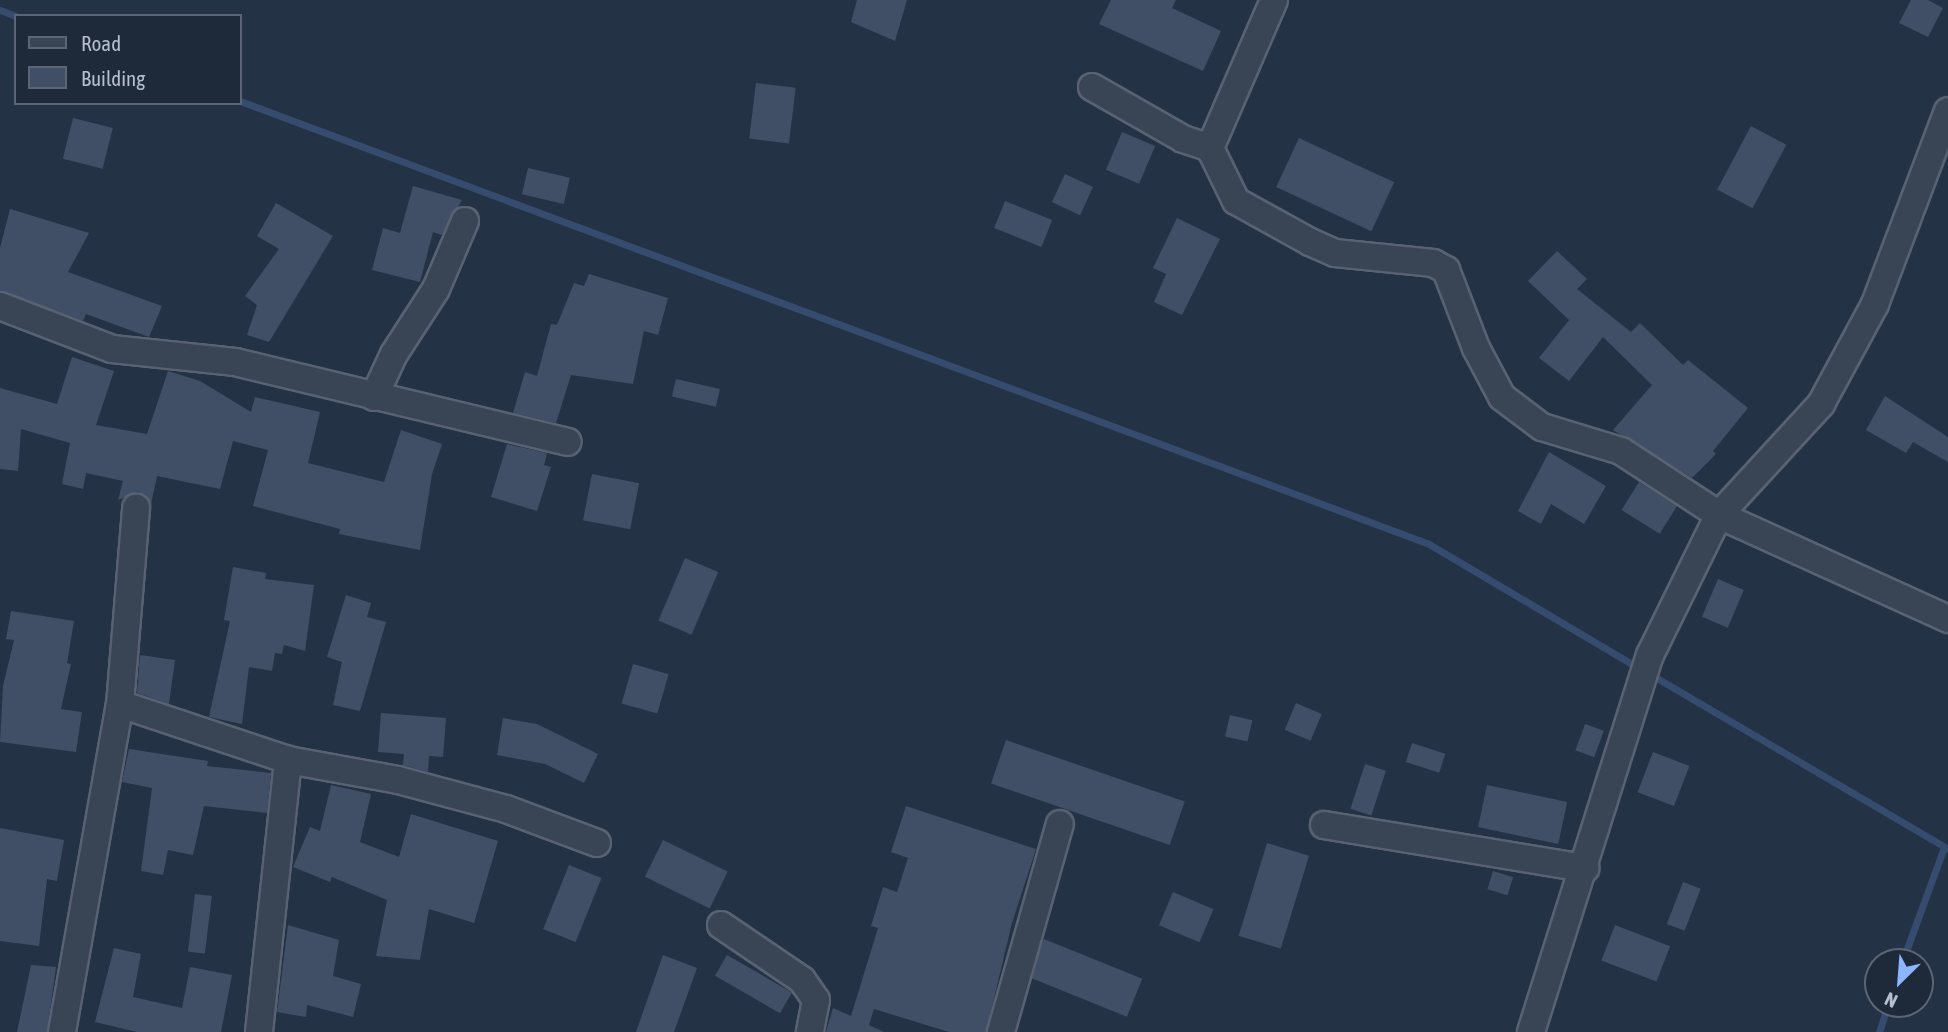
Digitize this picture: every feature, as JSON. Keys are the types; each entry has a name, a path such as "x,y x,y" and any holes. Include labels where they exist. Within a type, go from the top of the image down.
{"street":[{"path":"1210,148 1274,0"},
{"path":"1092,87 1183,139 1210,148 1236,201 1310,242 1335,253 1433,263 1446,271 1476,348 1502,397 1542,428 1621,451 1719,515 1948,619"},
{"path":"1531,1032 1585,868 1638,687 1650,655 1719,515 1821,404 1875,304 1948,111"},
{"path":"374,397 394,354 436,289 465,221"},
{"path":"0,306 112,349 235,362 568,442"},
{"path":"62,1032 120,704 136,508"},
{"path":"120,704 288,760 398,780 506,809 597,843"},
{"path":"259,1032 288,760"},
{"path":"1001,1032 1060,824"},
{"path":"1324,825 1585,868"},
{"path":"721,925 802,980 816,1000 810,1032"}],"building":[{"path":"857,0 907,0 895,41 851,22"},
{"path":"1111,0 1176,0 1172,8 1221,31 1203,71 1099,24"},
{"path":"1911,0 1928,0 1943,8 1928,37 1899,23"},
{"path":"756,83 796,88 789,143 749,139"},
{"path":"73,118 113,128 103,169 63,159"},
{"path":"1751,126 1786,145 1753,208 1717,190"},
{"path":"1122,132 1155,146 1139,184 1106,170"},
{"path":"1299,138 1394,182 1371,231 1276,187"},
{"path":"528,168 570,178 564,204 522,194"},
{"path":"1065,174 1093,187 1080,215 1052,202"},
{"path":"413,186 462,200 442,235 433,232 420,282 372,270 383,228 400,233"},
{"path":"1005,201 1052,220 1041,247 994,228"},
{"path":"276,203 333,236 269,342 247,335 257,305 245,296 279,249 257,236"},
{"path":"10,209 89,233 68,272 162,306 149,337 86,314 83,321 0,291 0,248"},
{"path":"1177,218 1220,239 1182,315 1154,302 1166,274 1153,268"},
{"path":"1557,251 1587,279 1577,289 1631,332 1640,323 1683,365 1688,360 1748,408 1713,451 1716,454 1692,478 1613,430 1652,385 1603,337 1569,381 1539,358 1569,320 1528,281"},
{"path":"589,274 668,298 658,335 644,331 633,384 571,375 556,423 513,413 525,372 537,376 551,324 557,325 574,283 584,286"},
{"path":"72,357 114,371 96,425 147,434 168,371 200,381 251,412 255,397 320,412 308,463 384,482 401,430 442,444 432,474 420,550 339,534 340,529 253,506 268,450 233,441 220,489 157,476 151,504 138,492 118,500 123,481 86,473 83,489 62,484 70,443 21,429 18,471 0,469 0,388 57,404"},
{"path":"676,379 720,389 716,407 672,397"},
{"path":"1885,396 1948,437 1948,462 1913,442 1906,453 1866,430"},
{"path":"507,444 547,453 544,465 551,467 537,511 491,497"},
{"path":"1549,452 1606,486 1584,524 1551,504 1541,524 1518,511"},
{"path":"592,474 639,483 630,529 583,520"},
{"path":"1639,482 1677,506 1660,534 1622,510"},
{"path":"685,558 718,572 692,635 658,621"},
{"path":"233,567 266,573 265,579 314,585 305,651 284,645 282,654 275,653 272,671 249,667 242,724 209,717 230,621 224,620"},
{"path":"1718,579 1744,590 1728,628 1702,617"},
{"path":"346,595 371,603 367,617 386,622 360,711 333,705 342,662 327,657"},
{"path":"11,611 74,621 67,663 71,664 61,709 82,712 76,752 0,742 3,686 14,640 6,639"},
{"path":"140,655 175,660 169,704 137,693"},
{"path":"633,664 669,674 657,714 622,703"},
{"path":"1296,703 1322,714 1310,741 1285,730"},
{"path":"381,713 446,718 443,757 429,756 428,772 403,765 404,754 378,752"},
{"path":"1230,715 1252,720 1247,742 1225,736"},
{"path":"503,718 537,724 598,754 584,783 545,764 497,755"},
{"path":"1585,724 1604,731 1594,757 1575,750"},
{"path":"1006,740 1185,802 1170,845 991,783"},
{"path":"1412,743 1445,754 1439,773 1406,762"},
{"path":"129,749 208,761 207,766 271,773 267,813 204,806 193,855 168,850 163,875 141,871 152,788 122,782"},
{"path":"1653,752 1689,766 1674,806 1638,792"},
{"path":"1365,764 1386,771 1371,815 1350,809"},
{"path":"331,785 371,794 360,842 399,857 411,814 498,841 474,923 429,909 420,960 376,956 387,900 332,877 330,882 293,867 310,827 320,831"},
{"path":"1487,785 1567,802 1558,844 1478,827"},
{"path":"906,806 1036,849 1012,923 986,1032 949,1032 874,1009 869,1025 884,1032 826,1032 833,1008 851,1016 878,928 871,926 883,887 897,892 908,858 891,852"},
{"path":"0,828 64,840 57,881 47,879 39,946 0,941"},
{"path":"663,840 728,872 710,908 645,877"},
{"path":"1267,843 1309,856 1281,949 1239,936"},
{"path":"569,865 601,878 576,942 543,929"},
{"path":"1493,871 1513,877 1508,895 1487,889"},
{"path":"1683,882 1701,889 1685,931 1667,924"},
{"path":"1173,892 1214,909 1199,942 1159,925"},
{"path":"195,894 212,896 205,954 188,952"},
{"path":"288,925 339,940 333,976 361,984 353,1017 307,1005 306,1017 277,1012"},
{"path":"1615,925 1670,946 1656,982 1601,960"},
{"path":"1044,939 1142,979 1127,1017 1029,977"},
{"path":"114,948 141,954 133,997 182,1008 190,967 232,975 221,1032 137,1032 95,1022"},
{"path":"663,955 697,968 674,1032 636,1032"},
{"path":"727,955 792,992 780,1013 715,976"},
{"path":"31,965 56,967 47,1032 17,1032"}],"waterway":[{"path":"0,10 14,15"},
{"path":"242,102 1429,544 1639,668"},
{"path":"1650,674 1948,849"},
{"path":"1907,948 1944,847"},
{"path":"1879,1032 1884,1018"}]}
